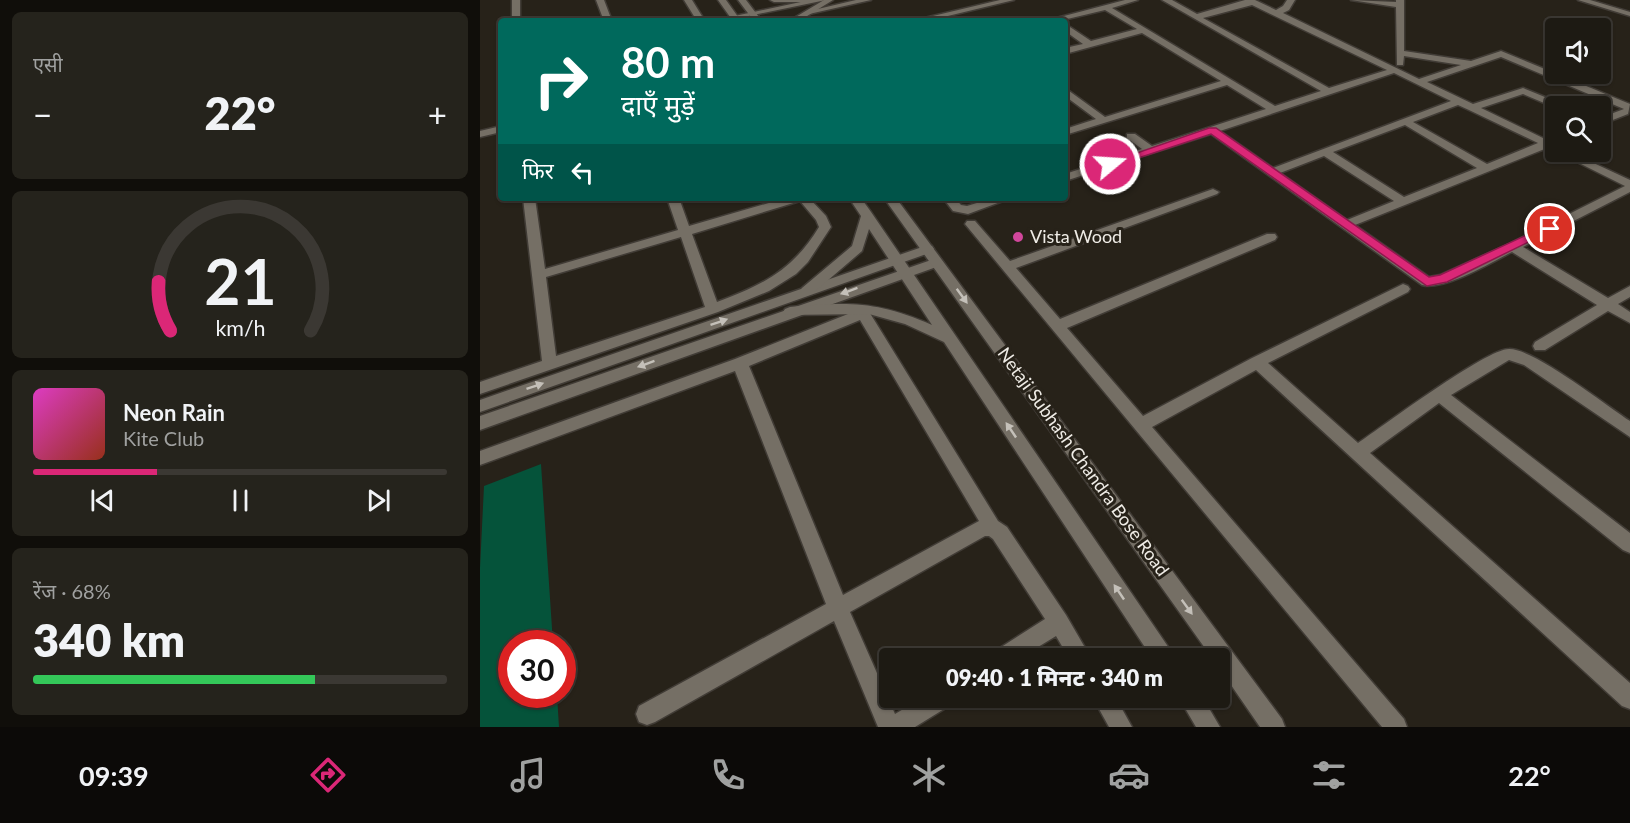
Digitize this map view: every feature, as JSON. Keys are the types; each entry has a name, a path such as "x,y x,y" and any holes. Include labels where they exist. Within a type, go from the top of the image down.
{"street":[{"path":"516,0 516,18"},
{"path":"600,0 607,18"},
{"path":"688,0 699,18"},
{"path":"722,0 735,17 809,0"},
{"path":"742,0 756,18"},
{"path":"774,0 809,0"},
{"path":"751,12 822,0"},
{"path":"800,18 829,0"},
{"path":"809,12 867,0"},
{"path":"929,18 1010,0"},
{"path":"1061,18 1134,0"},
{"path":"1166,0 1329,92"},
{"path":"1277,13 1286,8 1291,0"},
{"path":"1355,0 1400,2 1400,53 1397,72"},
{"path":"1582,0 1630,12"},
{"path":"1196,17 1251,1 1545,141"},
{"path":"1622,2 1630,12"},
{"path":"1106,7 1274,110"},
{"path":"960,11 969,18"},
{"path":"1068,30 1089,44"},
{"path":"1068,50 1143,30"},
{"path":"1400,53 1473,64"},
{"path":"1418,82 1501,54 1628,110"},
{"path":"1068,177 1397,72"},
{"path":"1068,131 1229,82"},
{"path":"1271,172 1405,121 1512,87"},
{"path":"1464,104 1485,103 1523,90 1545,100"},
{"path":"1068,93 1103,120"},
{"path":"1485,103 1545,133"},
{"path":"1611,117 1628,110"},
{"path":"1405,121 1484,167"},
{"path":"480,134 498,130"},
{"path":"1212,130 1427,282 1443,279 1513,247 1630,186"},
{"path":"1131,135 1150,150"},
{"path":"1345,225 1484,167 1545,146"},
{"path":"1326,152 1402,201"},
{"path":"1582,162 1630,186"},
{"path":"1007,267 1213,192"},
{"path":"529,201 550,364"},
{"path":"674,201 713,309"},
{"path":"539,275 791,201"},
{"path":"480,388 713,309 778,283 802,258 825,227 822,219 804,201"},
{"name":"Netaji Subhash Chandra Bose Road","path":"857,201 1157,648"},
{"name":"Netaji Subhash Chandra Bose Road","path":"892,201 1275,727"},
{"path":"951,201 957,208 968,210 996,201"},
{"path":"807,291 858,248 867,215"},
{"path":"971,224 1396,727"},
{"path":"1057,326 1271,237"},
{"path":"1513,247 1630,318"},
{"path":"480,423 790,312 932,255"},
{"path":"480,406 807,291 901,266"},
{"path":"1141,426 1257,362 1403,289"},
{"path":"1540,346 1630,291"},
{"path":"790,312 839,308 870,309 920,324 948,338"},
{"path":"480,458 740,363 863,312 992,527 1000,533 1075,648"},
{"path":"1358,452 1439,395 1502,356 1510,354 1529,361 1630,430"},
{"path":"1257,362 1630,698"},
{"path":"740,363 838,608 889,727"},
{"path":"1439,395 1630,544"},
{"path":"647,714 982,528 992,527"},
{"path":"1018,648 1059,622"},
{"path":"895,727 925,708"},
{"path":"1110,708 1121,727"},
{"path":"1197,708 1209,727"}],"green space":[{"path":"541,464 552,630 498,630 498,708 558,708 559,727 480,727 480,568 484,486"}],"place":[{"name":"Vista Wood","path":"1018,237"}],"route":[{"path":"1110,164 1212,130 1427,282 1443,279 1550,229"}]}
